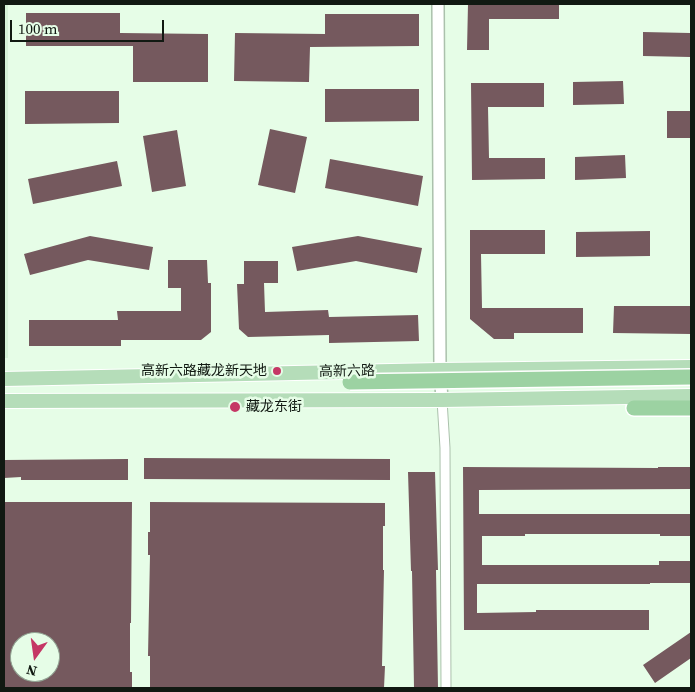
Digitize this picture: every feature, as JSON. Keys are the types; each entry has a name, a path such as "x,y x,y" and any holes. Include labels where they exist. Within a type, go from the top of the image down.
{"highway":[{"path":"350,382 691,377"},
{"path":"634,408 691,408"}],"main road":[{"name":"高新六路","path":"4,379 691,367"},
{"name":"高新六路","path":"4,400 442,400 691,396"}],"street":[{"path":"438,4 440,370 445,448 446,688"}],"shaded area":[{"path":"4,4 8,4 8,358 4,358"}],"building":[{"path":"468,4 559,4 559,19 489,19 489,50 467,50"},
{"path":"26,13 120,13 120,33 208,34 208,82 133,82 133,46 26,46"},
{"path":"325,14 419,14 419,46 310,47 309,82 234,81 235,33 325,34"},
{"path":"643,32 690,33 690,57 643,56"},
{"path":"623,81 624,104 573,105 573,82"},
{"path":"471,83 544,83 544,107 488,107 489,158 545,158 545,179 472,180"},
{"path":"325,89 419,89 419,121 325,122"},
{"path":"25,91 119,91 119,123 25,124"},
{"path":"667,111 691,111 691,138 667,138"},
{"path":"270,129 307,137 295,193 258,185"},
{"path":"177,130 186,186 152,192 143,136"},
{"path":"625,155 626,178 575,180 575,157"},
{"path":"330,159 423,176 418,206 325,188"},
{"path":"117,161 122,186 33,204 28,179"},
{"path":"470,230 545,230 545,254 481,254 482,308 583,308 583,333 514,333 514,339 494,339 470,319"},
{"path":"650,231 650,256 576,257 576,232"},
{"path":"90,236 153,247 149,270 88,260 30,275 24,254"},
{"path":"358,236 422,248 417,273 356,261 297,271 292,247"},
{"path":"168,260 207,260 208,283 211,283 211,332 201,340 121,340 121,346 29,346 29,320 118,320 117,311 181,311 181,288 168,288"},
{"path":"244,261 278,261 278,283 264,283 265,312 328,310 329,317 418,315 419,341 329,343 329,335 248,337 239,329 237,284 244,284"},
{"path":"614,306 691,306 691,334 613,333"},
{"path":"144,458 390,459 390,480 144,479"},
{"path":"128,459 128,480 21,480 21,477 4,478 4,460"},
{"path":"463,467 691,467 691,489 479,490 479,514 691,514 691,536 660,536 660,534 525,534 525,536 482,536 482,565 659,565 659,561 691,561 691,583 477,584 477,613 536,612 536,610 649,610 649,630 464,630"},
{"path":"408,472 435,472 438,570 436,570 438,688 414,688"},
{"path":"4,502 132,502 130,672 132,672 132,688 4,688"},
{"path":"150,502 385,503 385,526 383,526 382,666 385,666 384,688 150,688 150,656 148,656 150,555 148,555 148,532 150,532"},
{"path":"691,632 691,658 655,683 643,665"}],"place":[{"name":"高新六路藏龙新天地","path":"277,371"},
{"name":"藏龙东街","path":"235,407"}]}
